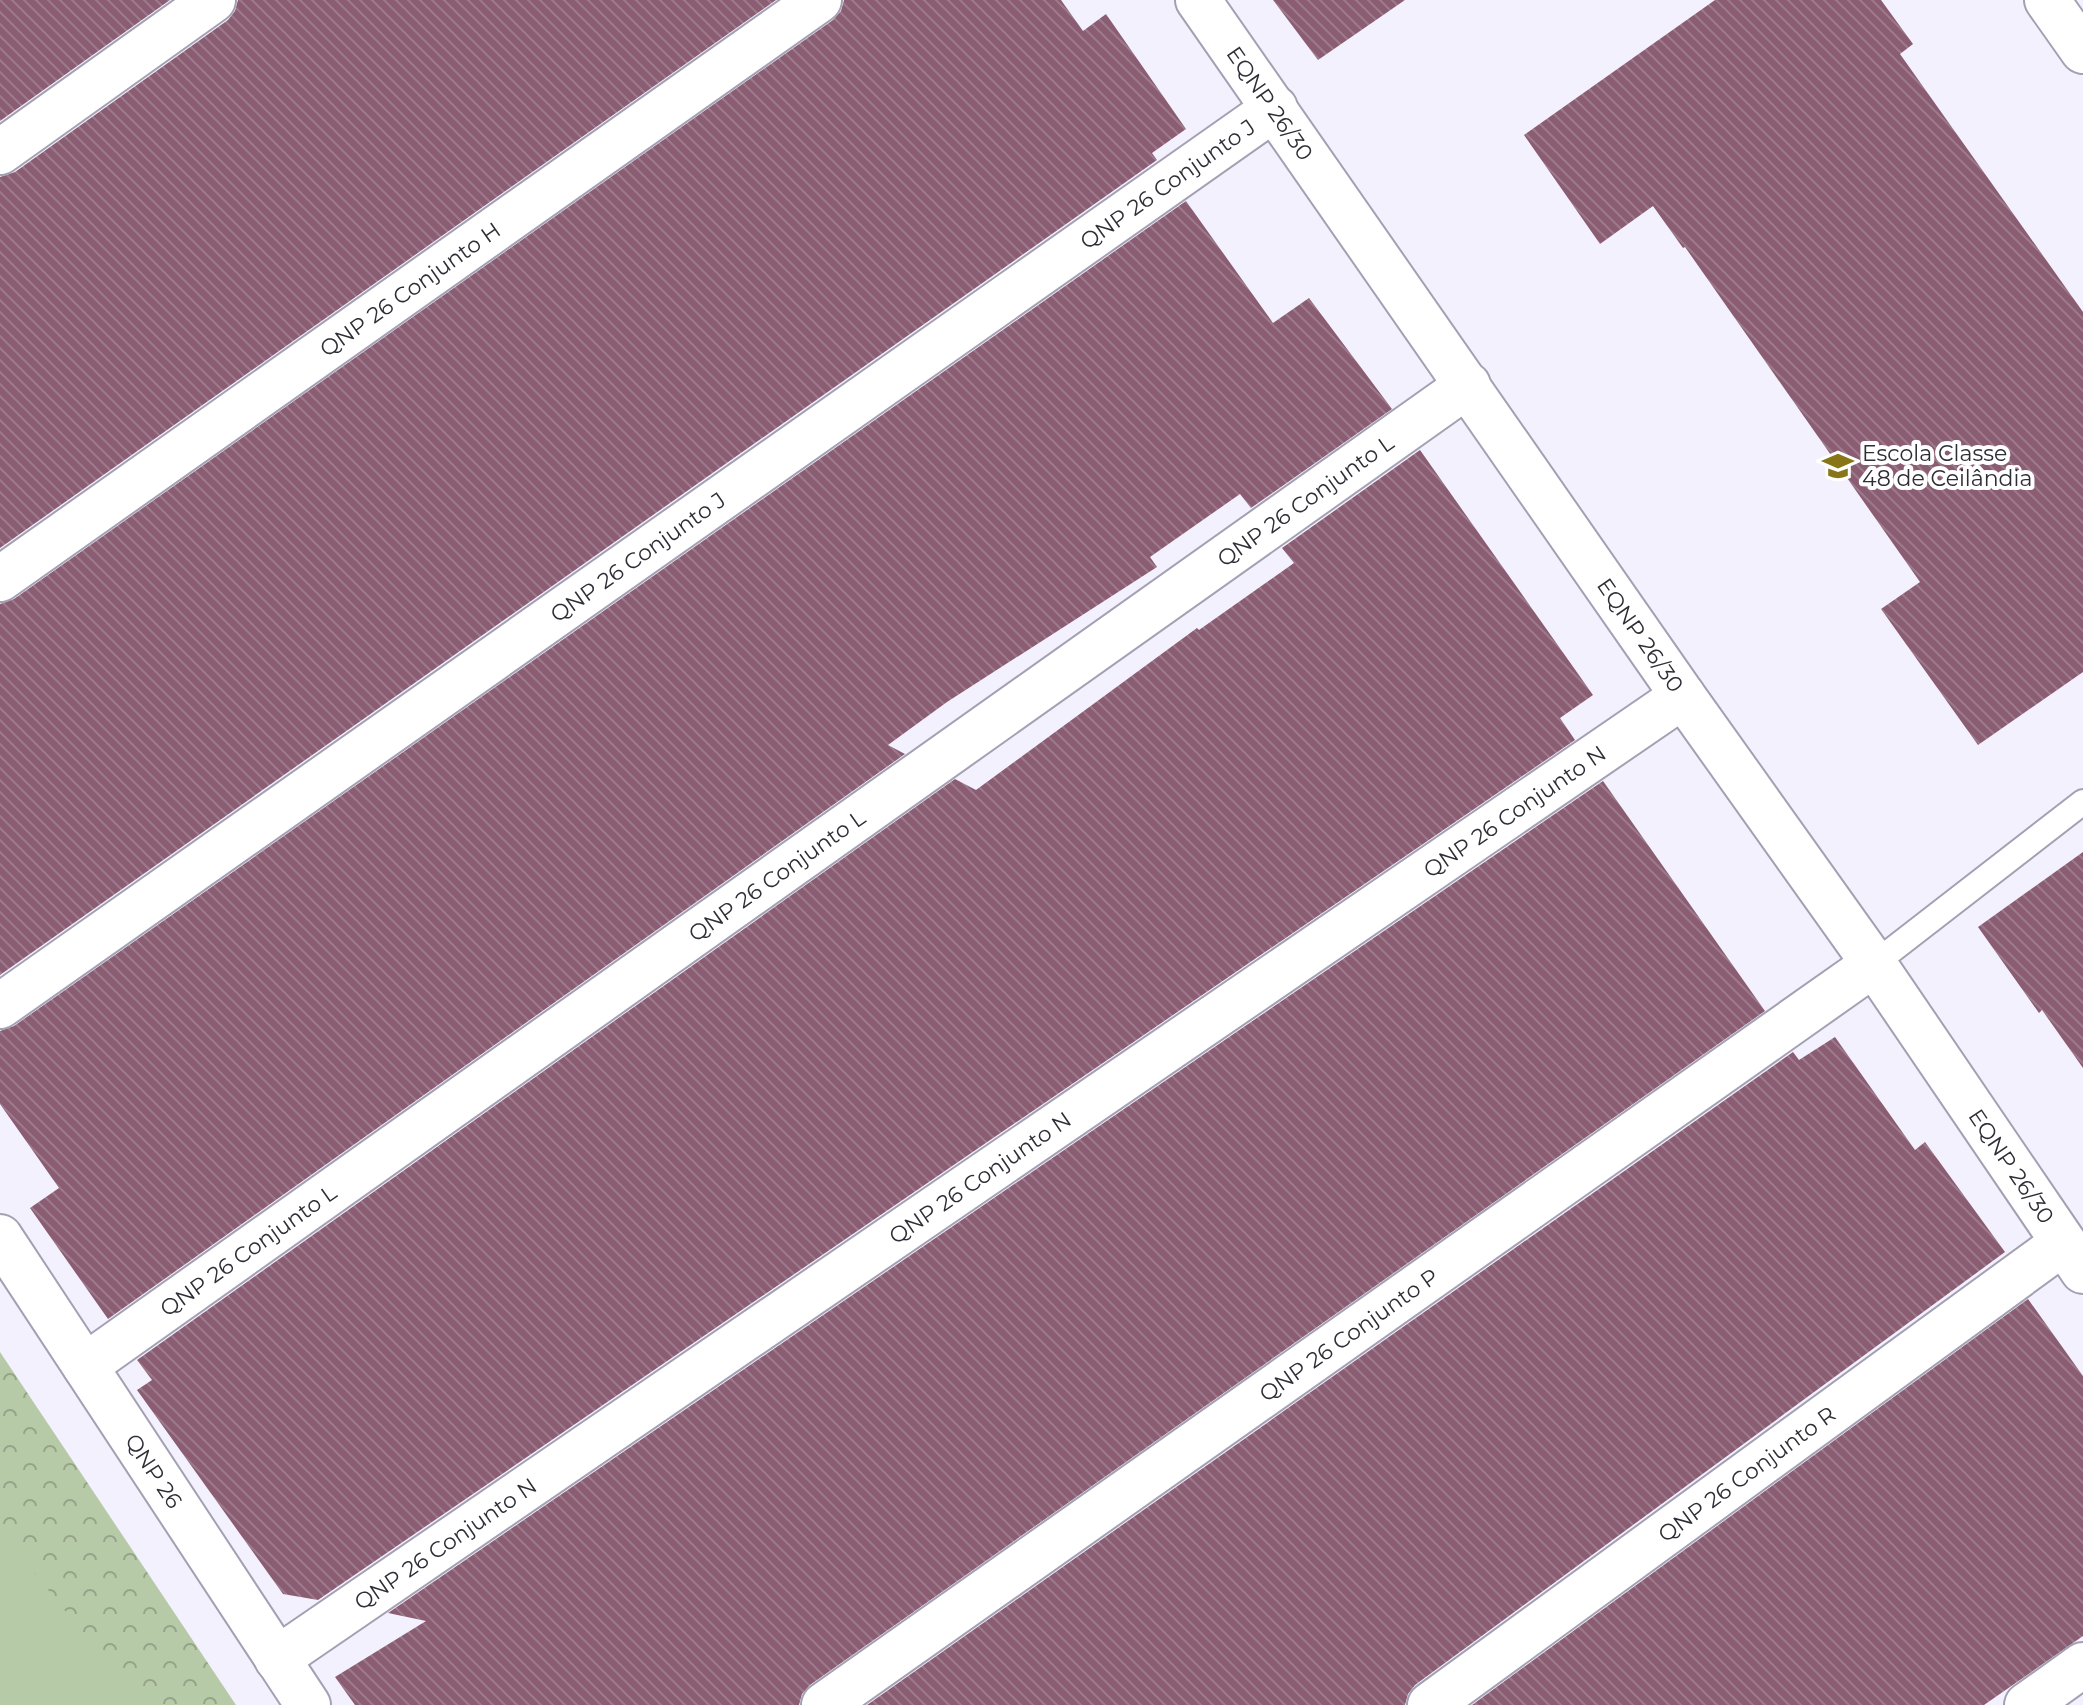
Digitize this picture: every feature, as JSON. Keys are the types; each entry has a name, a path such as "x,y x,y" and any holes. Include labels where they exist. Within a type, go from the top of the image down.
{"street":[{"path":"0,152 213,0"},
{"name":"QNP 26 Conjunto H","path":"0,579 819,0"},
{"name":"EQNP 26/30","path":"1198,0 1683,696 1874,964 2073,1257"},
{"path":"2047,0 2083,51"},
{"name":"QNP 26 Conjunto J","path":"0,1006 1275,108"},
{"name":"QNP 26 Conjunto L","path":"85,1366 1468,385"},
{"name":"QNP 26 Conjunto N","path":"277,1659 1683,696"},
{"name":"QNP 26 Conjunto P","path":"824,1705 1874,964"},
{"name":"QNP 26","path":"0,1237 308,1705"},
{"name":"QNP 26 Conjunto R","path":"1430,1705 2073,1257"},
{"path":"2027,1705 2083,1665"}],"lane":[{"path":"1874,964 2083,802"}],"green space":[{"path":"0,1352 236,1705 0,1705"},
{"path":"0,1530 141,1705 0,1705"}],"building":[{"path":"0,0 170,0 0,121"},
{"path":"238,0 776,0 0,548 0,177 15,172 228,20"},
{"path":"844,0 1061,0 1083,31 1106,14 1186,129 1152,153 1157,160 0,975 0,604 14,599 833,20 841,11"},
{"path":"1273,0 1405,0 1318,60"},
{"path":"1715,0 1881,0 1913,44 1900,54 2083,312 2083,672 1978,745 1881,609 1920,582 1685,247 1653,206 1600,244 1524,135"},
{"path":"1186,201 1273,323 1309,298 1392,409 1251,508 1240,494 1150,557 1157,567 947,702 888,745 905,754 108,1319 30,1208 59,1188 0,1104 0,1031 14,1026"},
{"path":"1420,450 1593,695 1560,718 1575,740 318,1600 283,1594 137,1390 152,1380 137,1360 955,779 976,790 1197,628 1199,630 1294,563 1282,548"},
{"path":"1603,781 1765,1011 810,1685 802,1694 799,1705 355,1705 335,1677 426,1621 388,1613"},
{"path":"2083,852 2083,1068 2042,1010 2039,1013 1978,927"},
{"path":"1835,1037 1915,1150 1925,1142 2005,1252 1415,1685 1405,1705 867,1705 1793,1052 1799,1060"},
{"path":"2028,1299 2083,1376 2083,1636 1984,1705 1472,1705"}],"place":[{"name":"Escola Classe 48 de Ceilândia","path":"1838,466"}]}
